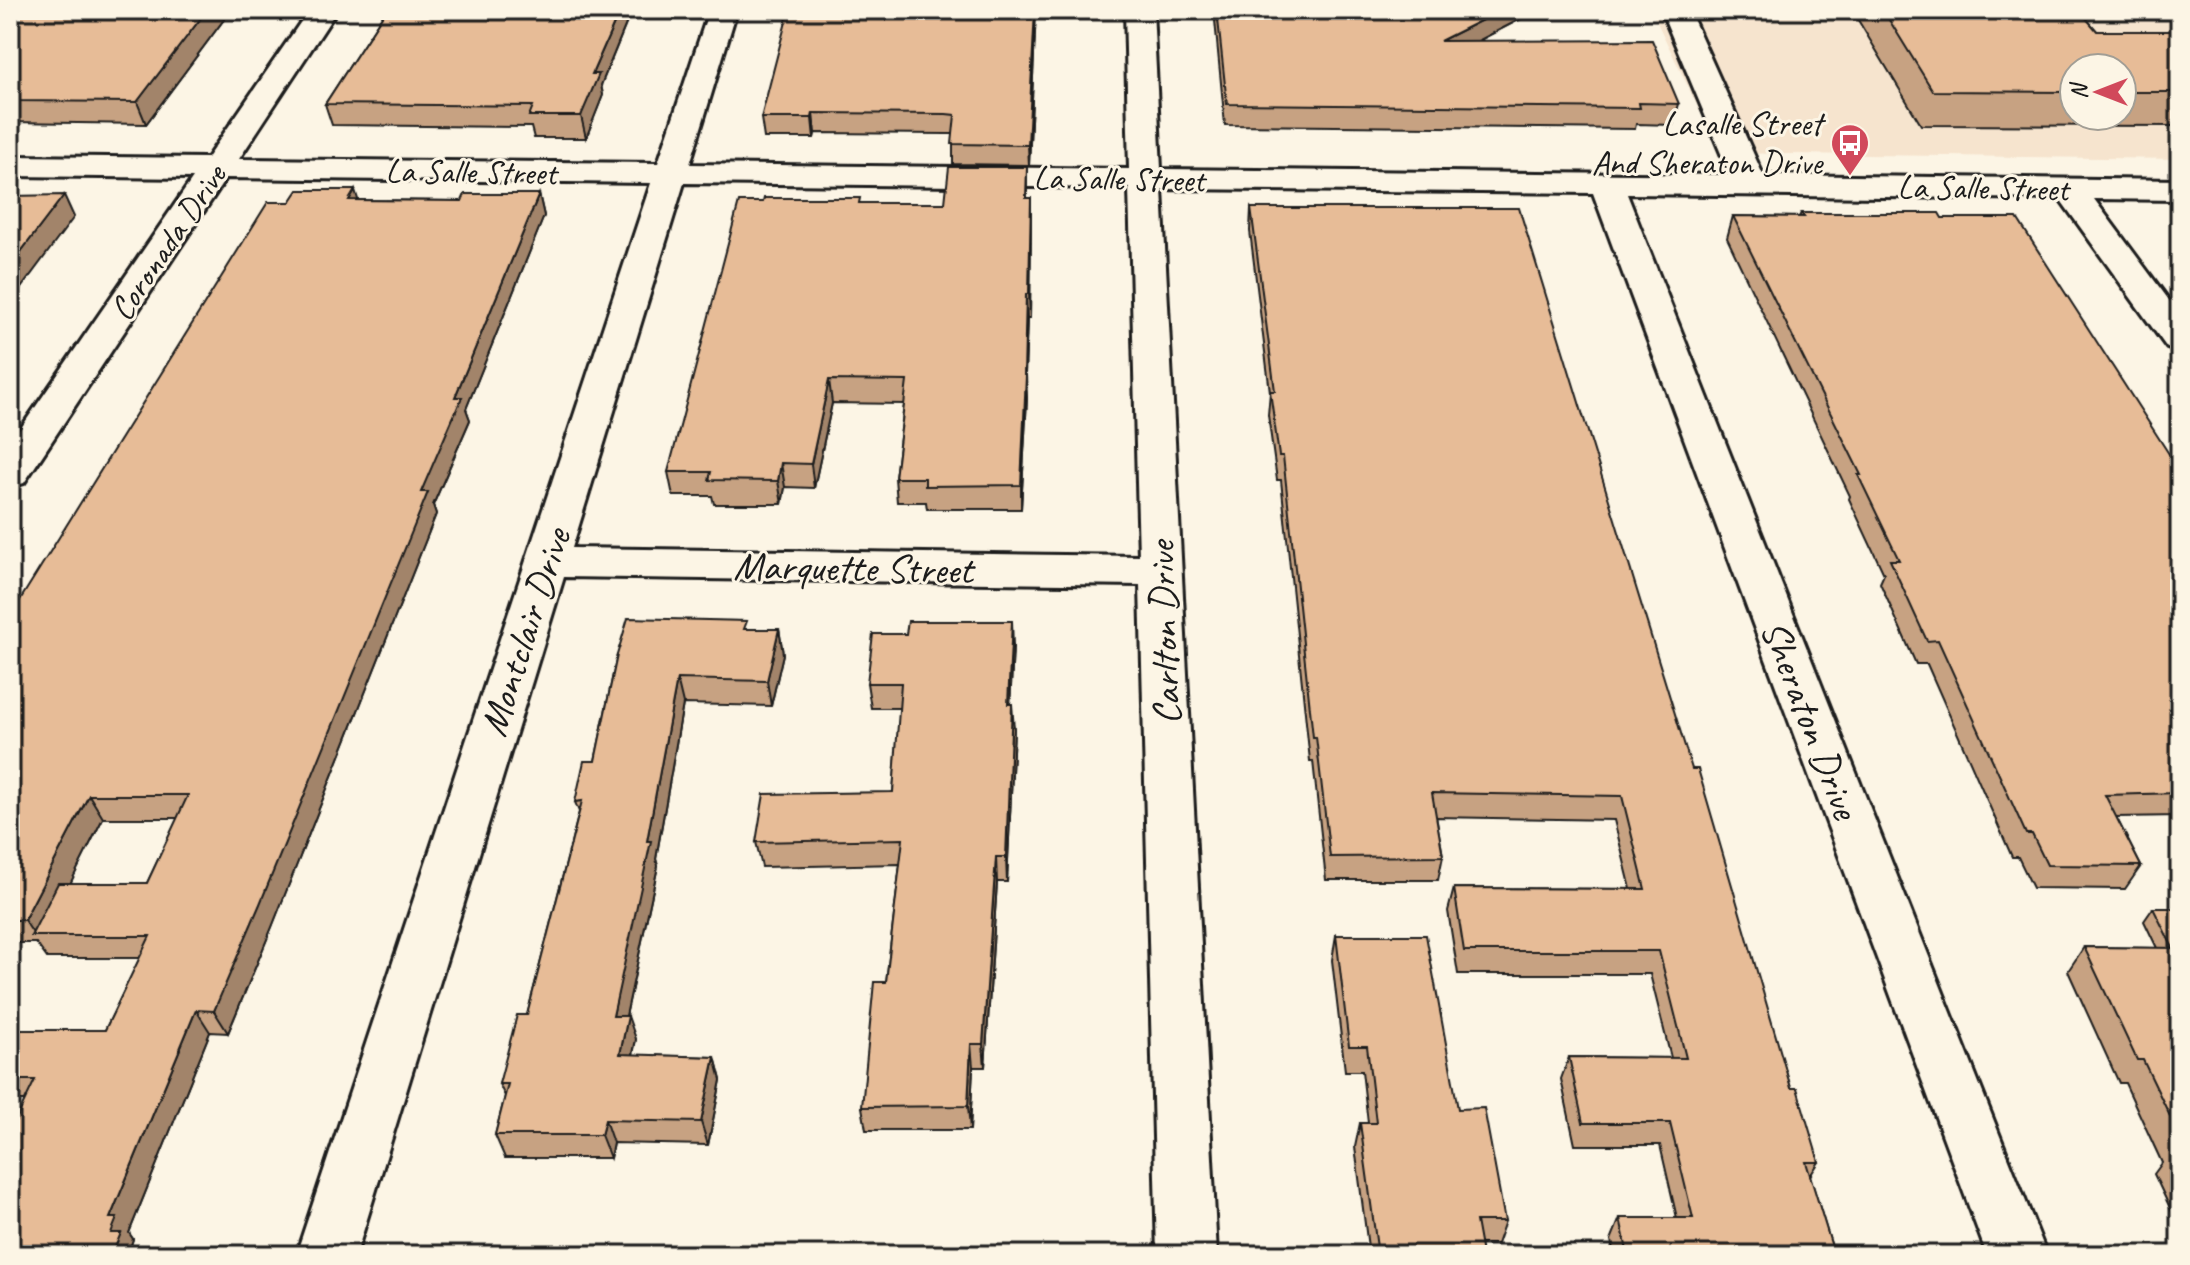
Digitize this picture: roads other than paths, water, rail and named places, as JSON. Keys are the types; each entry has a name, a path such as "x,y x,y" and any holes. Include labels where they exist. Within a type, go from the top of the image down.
{"street":[{"name":"Coronada Drive","path":"10,474 323,10"},
{"name":"Montclair Drive","path":"326,1255 723,10"},
{"name":"Carlton Drive","path":"1139,10 1187,1255"},
{"path":"1675,10 1751,185"},
{"name":"La Salle Street","path":"10,166 2180,190"},
{"name":"Sheraton Drive","path":"1606,183 2017,1255"},
{"path":"2069,188 2180,340"},
{"name":"Marquette Street","path":"546,562 1160,571"}],"place":[{"name":"Lasalle Street And Sheraton Drive","path":"1850,177"}]}
